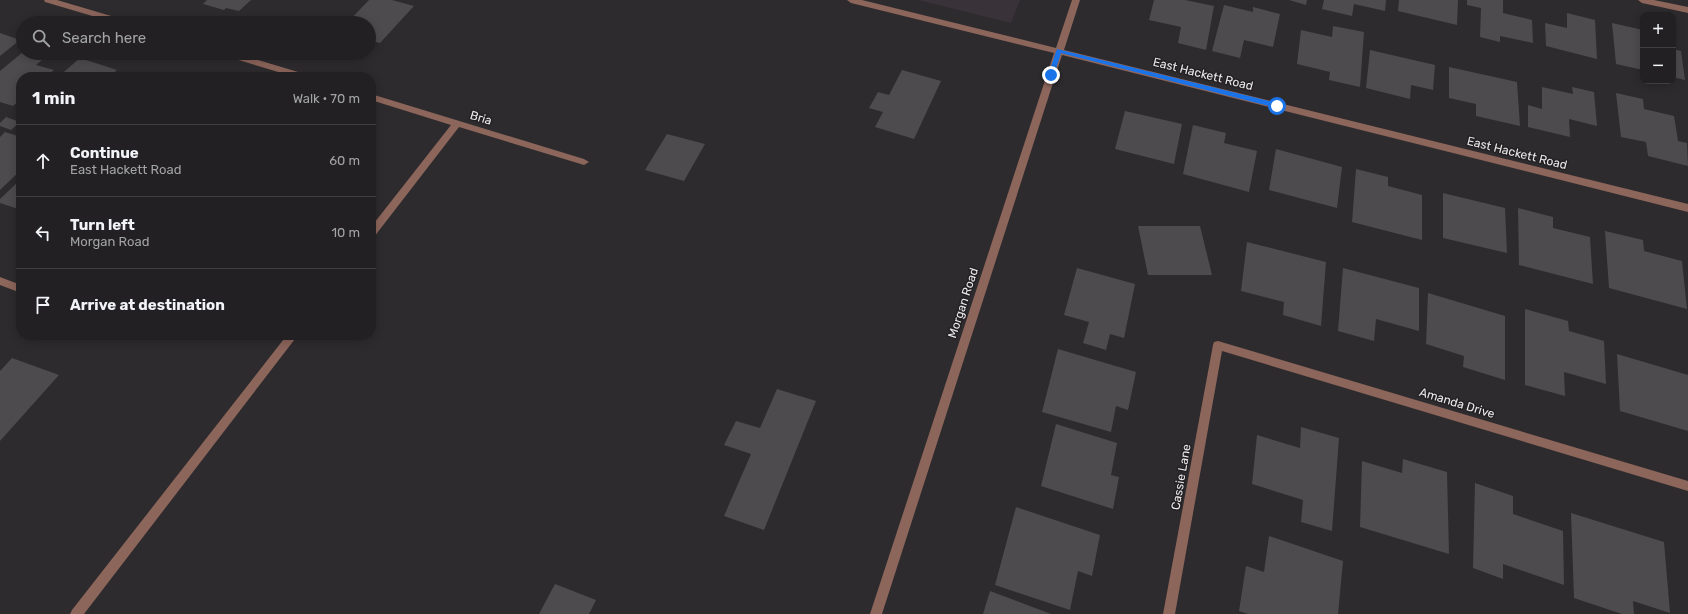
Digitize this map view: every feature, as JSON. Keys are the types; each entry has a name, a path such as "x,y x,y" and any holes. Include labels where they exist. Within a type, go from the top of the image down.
{"street":[{"path":"48,0 69,3 105,16"},
{"name":"East Hackett Road","path":"851,0 1059,50 1688,208"},
{"name":"Morgan Road","path":"876,614 1076,0"},
{"path":"1642,0 1688,10"},
{"path":"248,60 288,72"},
{"name":"Bria","path":"376,98 584,162"},
{"path":"376,228 458,123"},
{"path":"0,281 16,287"},
{"path":"76,614 289,340"},
{"name":"Amanda Drive","path":"1218,345 1688,486"},
{"name":"Cassie Lane","path":"1169,614 1218,345"}],"shaded area":[{"path":"918,0 1020,0 1011,23"}],"building":[{"path":"207,0 251,0 239,11 226,8 224,10 203,4"},
{"path":"369,0 392,0 414,6 380,43 376,42 376,16 354,16"},
{"path":"1154,0 1185,0 1214,6 1206,50 1178,43 1181,27 1149,20"},
{"path":"1289,0 1307,0 1306,5"},
{"path":"1324,0 1386,0 1385,11 1354,4 1352,16 1322,9"},
{"path":"1399,0 1458,0 1457,25 1398,11"},
{"path":"1467,0 1503,0 1503,13 1532,20 1533,43 1500,36 1500,42 1480,37 1481,8 1467,5"},
{"path":"1224,5 1253,12 1253,7 1280,14 1273,47 1244,40 1240,58 1212,51"},
{"path":"1567,13 1595,20 1597,59 1546,46 1545,23 1567,28"},
{"path":"1612,23 1640,29 1640,69 1616,64"},
{"path":"1333,26 1364,32 1360,87 1329,80 1330,72 1297,64 1301,30 1332,37"},
{"path":"0,33 16,39 16,43 0,56"},
{"path":"1370,50 1435,65 1433,90 1411,85 1410,99 1366,88"},
{"path":"1676,50 1681,51 1685,80 1676,78"},
{"path":"16,58 16,60 42,60 36,65 54,70 52,72 16,72 16,103 13,106 0,102 0,71"},
{"path":"78,60 86,60 117,70 115,72 64,72"},
{"path":"1449,67 1517,82 1520,126 1476,116 1476,104 1449,98"},
{"path":"902,70 941,81 914,139 875,127 883,112 869,108 878,92 889,95"},
{"path":"1542,87 1573,94 1572,87 1594,92 1597,126 1569,119 1570,137 1528,127 1528,105 1542,109"},
{"path":"1616,93 1643,99 1644,109 1674,116 1678,141 1687,143 1688,166 1648,156 1646,142 1621,137"},
{"path":"1125,111 1182,124 1174,164 1115,149"},
{"path":"6,117 16,121 16,126 11,130 0,126 0,123"},
{"path":"1193,125 1226,133 1224,143 1257,151 1249,192 1183,174"},
{"path":"5,132 16,135 16,175 0,190 0,137"},
{"path":"667,134 705,144 684,181 645,170"},
{"path":"1276,149 1342,167 1337,208 1269,190"},
{"path":"1356,169 1388,177 1388,186 1422,195 1422,240 1352,222"},
{"path":"16,184 16,208 0,203 0,199"},
{"path":"1443,193 1505,208 1507,253 1443,238"},
{"path":"1518,208 1553,217 1553,228 1590,237 1593,284 1519,265"},
{"path":"1138,226 1200,226 1212,275 1148,275"},
{"path":"1605,231 1643,240 1644,251 1682,261 1687,309 1609,288"},
{"path":"1247,242 1326,262 1321,326 1283,315 1284,302 1241,291"},
{"path":"1077,268 1135,284 1124,338 1110,334 1106,350 1083,343 1089,322 1064,315"},
{"path":"1343,268 1419,288 1419,331 1376,319 1374,341 1338,331"},
{"path":"1428,293 1505,316 1505,380 1463,367 1464,356 1426,344"},
{"path":"1525,309 1568,321 1569,331 1604,341 1606,384 1564,372 1565,396 1525,385"},
{"path":"1058,349 1136,372 1128,410 1116,406 1111,432 1042,412"},
{"path":"1617,354 1688,375 1688,431 1620,411"},
{"path":"12,358 59,375 0,441 0,371"},
{"path":"777,389 816,401 764,530 724,516 751,454 724,445 736,421 760,428"},
{"path":"1056,424 1117,443 1111,475 1119,477 1113,509 1041,486"},
{"path":"1301,427 1339,438 1332,531 1301,522 1303,500 1252,484 1257,435 1300,448"},
{"path":"1403,459 1447,472 1449,554 1360,527 1362,461 1402,473"},
{"path":"1475,483 1513,496 1513,514 1563,531 1564,585 1503,564 1503,579 1473,568"},
{"path":"1016,507 1100,535 1092,576 1078,571 1070,610 995,585"},
{"path":"1571,513 1664,542 1670,613 1633,601 1634,614 1622,614 1574,598"},
{"path":"1269,536 1343,561 1338,614 1248,614 1239,611 1246,566 1264,572"},
{"path":"555,584 596,600 589,614 539,614"},
{"path":"990,591 1051,614 983,614"}],"route":[{"path":"1051,75 1059,50 1277,106"}]}
